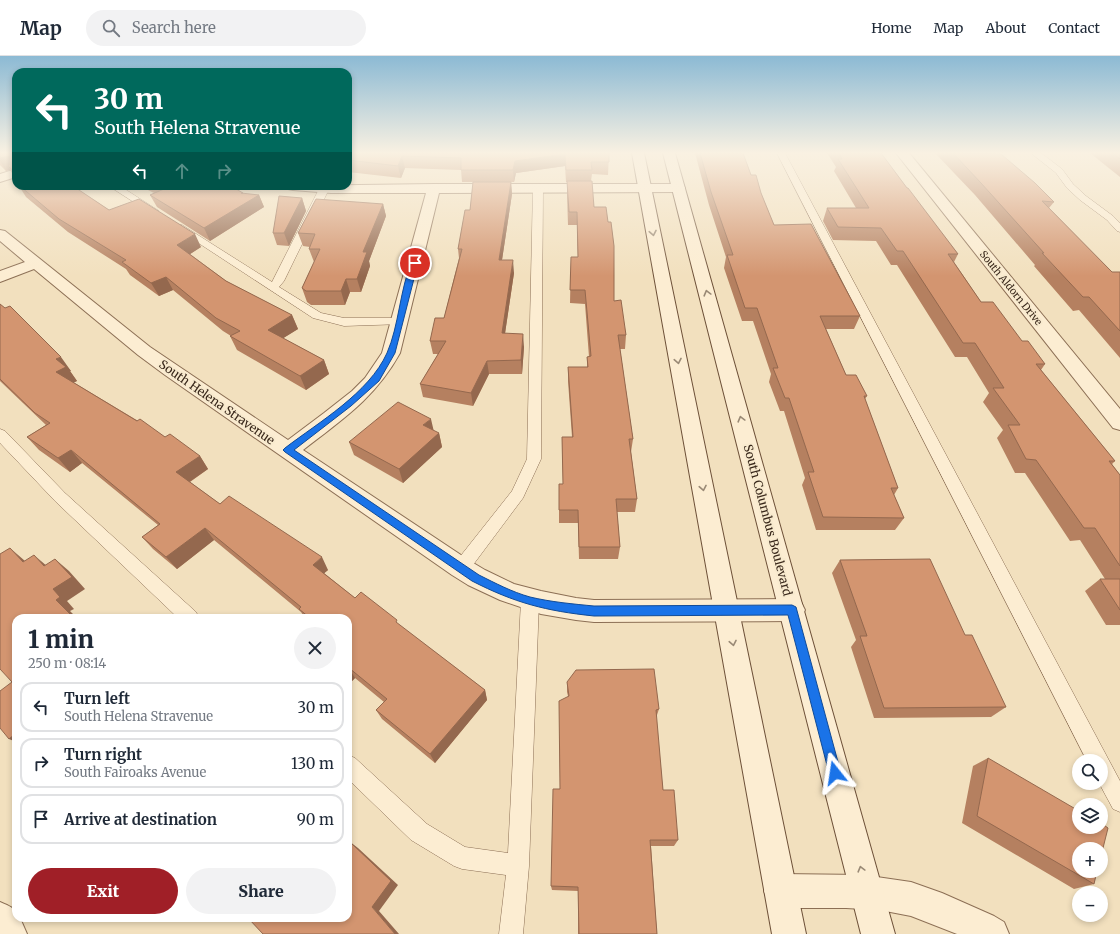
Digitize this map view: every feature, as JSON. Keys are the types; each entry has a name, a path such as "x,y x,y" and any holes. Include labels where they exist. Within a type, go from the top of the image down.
{"street":[{"path":"288,450 348,404 376,379 391,353 432,194"},
{"path":"645,194 789,934"},
{"name":"South Columbus Boulevard","path":"680,194 878,934"},
{"name":"South Aldorn Drive","path":"935,194 1118,418"},
{"name":"South Helena Stravenue","path":"0,234 144,351 204,394 475,578 500,590 530,601 564,608 594,611 792,610"},
{"path":"0,277 36,263"},
{"path":"781,891 867,892 910,899 960,916 992,934"},
{"path":"0,919 10,934"}],"lane":[{"path":"127,194 160,215"},
{"path":"273,287 279,281 322,194"},
{"path":"461,568 518,494 534,459 538,194"},
{"path":"802,194 1094,754"},
{"path":"1079,194 1110,218 1120,229"},
{"path":"173,223 317,316 344,322 399,322"},
{"path":"0,434 26,459 60,497 186,614"},
{"path":"511,934 518,866 530,601"},
{"path":"352,769 419,832 462,858 518,866"},
{"path":"1108,779 1120,802"}],"building":[{"path":"29,194 85,194 109,210 139,199 195,234 177,245 226,281 292,315 268,330 324,360 300,376 230,336 240,331 216,318 166,277 151,283 122,262 126,260 59,219"},
{"path":"250,194 259,195 204,228 150,195"},
{"path":"472,194 509,194 499,260 513,260 502,333 523,334 521,360 487,361 471,393 420,384 446,341 430,341 435,318 444,318 462,249 458,249 465,210 470,210"},
{"path":"568,194 593,194 594,207 606,207 608,222 611,222 614,246 614,301 621,300 626,335 618,335 633,439 629,439 637,499 616,499 620,547 579,547 578,510 559,510 559,484 563,484 562,437 573,437 568,367 588,367 587,357 591,356 585,290 570,290 571,257 578,257 577,212 569,212"},
{"path":"712,194 761,194 774,225 811,224 860,316 820,316 846,375 856,375 867,396 864,396 898,488 891,488 904,518 823,517 808,472 814,472 789,398 785,398 773,368 778,368 757,308 745,308 727,255 733,255"},
{"path":"860,194 913,194 958,254 948,254 981,302 993,302 1022,341 1028,341 1045,364 1036,364 1115,461 1109,461 1120,475 1120,566 1095,528 1084,528 1036,460 1026,459 1008,425 1020,425 993,388 1004,388 975,343 963,343 903,251 897,251 881,228 838,227 827,208 869,208"},
{"path":"991,194 1046,194 1054,202 1042,201 1112,272 1120,272 1120,331 1089,297 1083,297 1042,253 1044,253"},
{"path":"279,196 302,198 284,233 273,233"},
{"path":"316,199 383,204 363,252 367,252 357,279 346,279 341,291 306,291 302,288 320,249 309,249 315,234 298,233"},
{"path":"0,304 5,308 10,306 61,357 56,359 66,367 56,372 137,421 140,419 165,437 170,434 200,456 176,472 220,504 229,496 322,557 313,565 355,598 361,592 397,620 396,622 485,690 430,754 376,710 387,699 352,670 352,614 305,614 299,609 301,607 205,528 166,557 142,537 160,524 71,450 58,458 27,437 50,423 35,413 0,379"},
{"path":"398,402 431,419 423,425 439,433 399,469 349,442"},
{"path":"10,548 23,562 34,555 44,566 55,559 72,577 53,589 60,597 56,600 70,614 12,614 12,682 0,669 0,554"},
{"path":"930,559 965,635 972,635 1006,707 884,708 860,636 867,636 840,560"},
{"path":"1100,579 1120,579 1120,610"},
{"path":"654,669 659,709 656,710 663,790 674,790 678,840 650,840 657,934 579,934 578,887 551,886 553,789 560,789 559,701 569,696 567,682 576,670"},
{"path":"12,682 12,736 9,739 0,728 0,691"},
{"path":"988,758 1072,807 1072,834 1106,834 1104,842 1072,842 1072,871 977,816"},
{"path":"352,844 391,881 372,907 395,934 263,934 252,922 352,922"},
{"path":"1084,878 1095,878 1094,884"}],"route":[{"path":"415,263 391,353 376,379 363,392 288,450 475,578 500,590 530,601 564,608 594,611 792,610 835,773"}]}
